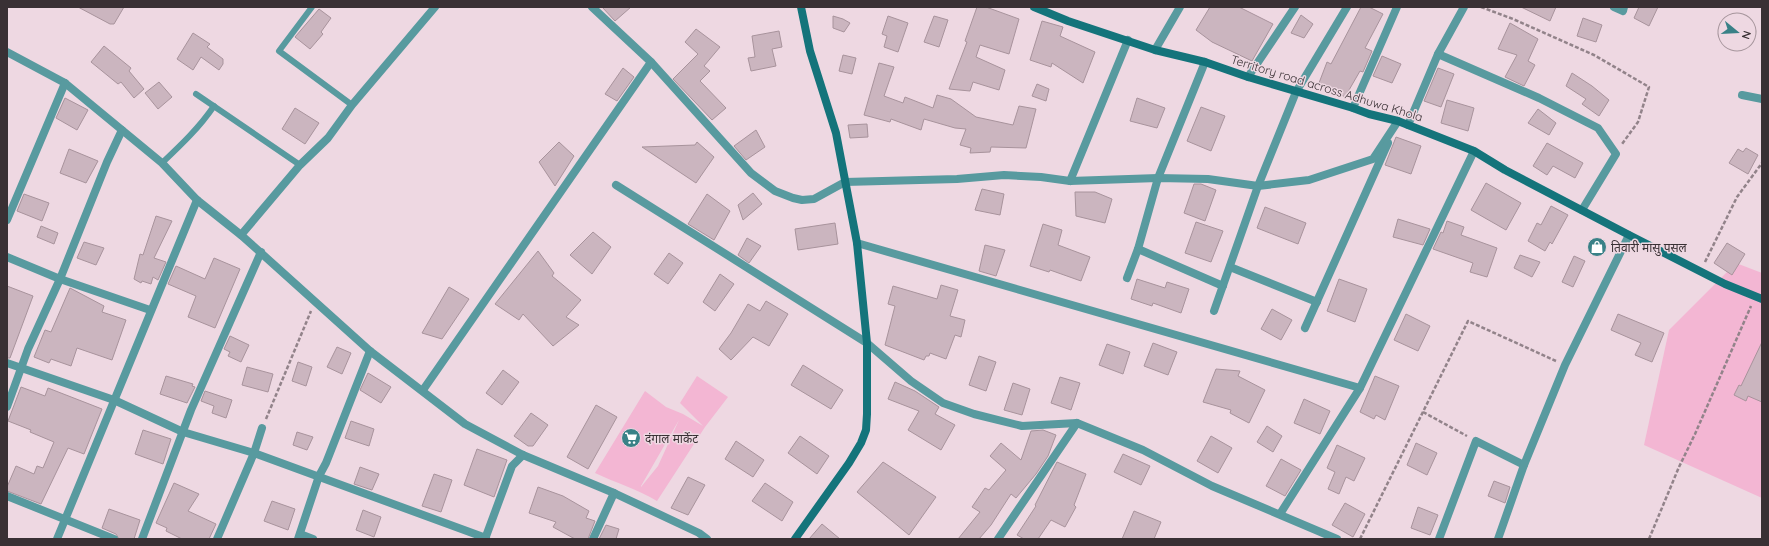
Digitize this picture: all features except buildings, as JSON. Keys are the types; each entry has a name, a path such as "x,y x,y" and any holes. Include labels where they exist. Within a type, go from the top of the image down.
{"street":[{"path":"241,235 300,165 328,138 352,105 435,7"},
{"path":"592,7 651,62 752,173 775,191 802,200 814,200 845,182 1004,175 1041,177 1070,181 1158,178 1208,179 1258,186 1309,180 1373,159 1398,121"},
{"path":"795,539 849,463 861,443 866,430 867,343 857,243 836,133 810,50 801,7"},
{"name":"Territory road across Adhuwa Khola","path":"1034,7 1155,50 1204,62 1296,92 1398,121 1474,151 1505,170 1628,235 1758,298"},
{"path":"1155,50 1180,7"},
{"path":"1248,77 1295,7"},
{"path":"1214,311 1258,186 1296,92 1347,7"},
{"path":"1353,108 1396,7"},
{"path":"1408,125 1438,54 1464,7"},
{"path":"1614,7 1623,11 1624,7"},
{"path":"1070,181 1128,40"},
{"path":"7,52 65,83 162,163 197,200 241,235 370,351 423,390 465,424 523,455 614,493 698,533 706,539"},
{"path":"1438,54 1539,98 1598,128 1616,154 1582,210"},
{"path":"423,390 651,62"},
{"path":"1127,278 1138,249 1158,178 1204,62"},
{"path":"7,220 65,83"},
{"path":"1742,95 1762,99"},
{"path":"1305,328 1398,121"},
{"path":"7,407 28,349 60,279 106,162 122,130"},
{"path":"1280,514 1360,388 1474,151"},
{"path":"616,185 867,343 911,381 943,403 974,414 1022,426 1077,423 1143,450 1212,486 1280,514 1302,526 1337,539"},
{"path":"57,539 150,310 197,200"},
{"path":"1498,539 1524,464 1565,365 1628,235"},
{"path":"857,243 1360,388"},
{"path":"1138,249 1224,286"},
{"path":"142,539 191,410 260,252"},
{"path":"7,257 60,279 150,310"},
{"path":"1230,267 1317,302"},
{"path":"314,539 299,536 319,476 326,463 370,351"},
{"path":"7,363 114,400 183,432 254,453 486,539 512,466 523,455"},
{"path":"998,539 1077,423"},
{"path":"217,539 254,453 262,428"},
{"path":"1439,539 1476,441 1524,464"},
{"path":"593,539 614,493"},
{"path":"7,496 114,539"}],"lane":[{"path":"312,7 279,51 352,105"},
{"path":"196,94 300,165"},
{"path":"162,163 203,122 214,106"}],"path":[{"path":"1481,7 1514,19 1594,55 1649,87 1638,122 1616,154"},
{"path":"1700,271 1737,197 1762,163"},
{"path":"1649,539 1679,467 1758,298"},
{"path":"262,428 314,301"},
{"path":"1360,539 1468,321 1565,365"},
{"path":"1423,412 1476,441"}],"shaded area":[{"path":"1736,263 1762,273 1762,498 1644,445 1669,330"},
{"path":"697,376 728,397 705,427 657,501 595,473 645,391 666,407 683,414 703,426 680,403","holes":["679,420 658,466 641,487"]}],"place":[{"name":"तिवारी मासु पसल","path":"1597,247"},
{"name":"दंगाल मार्केट","path":"631,438"}]}
